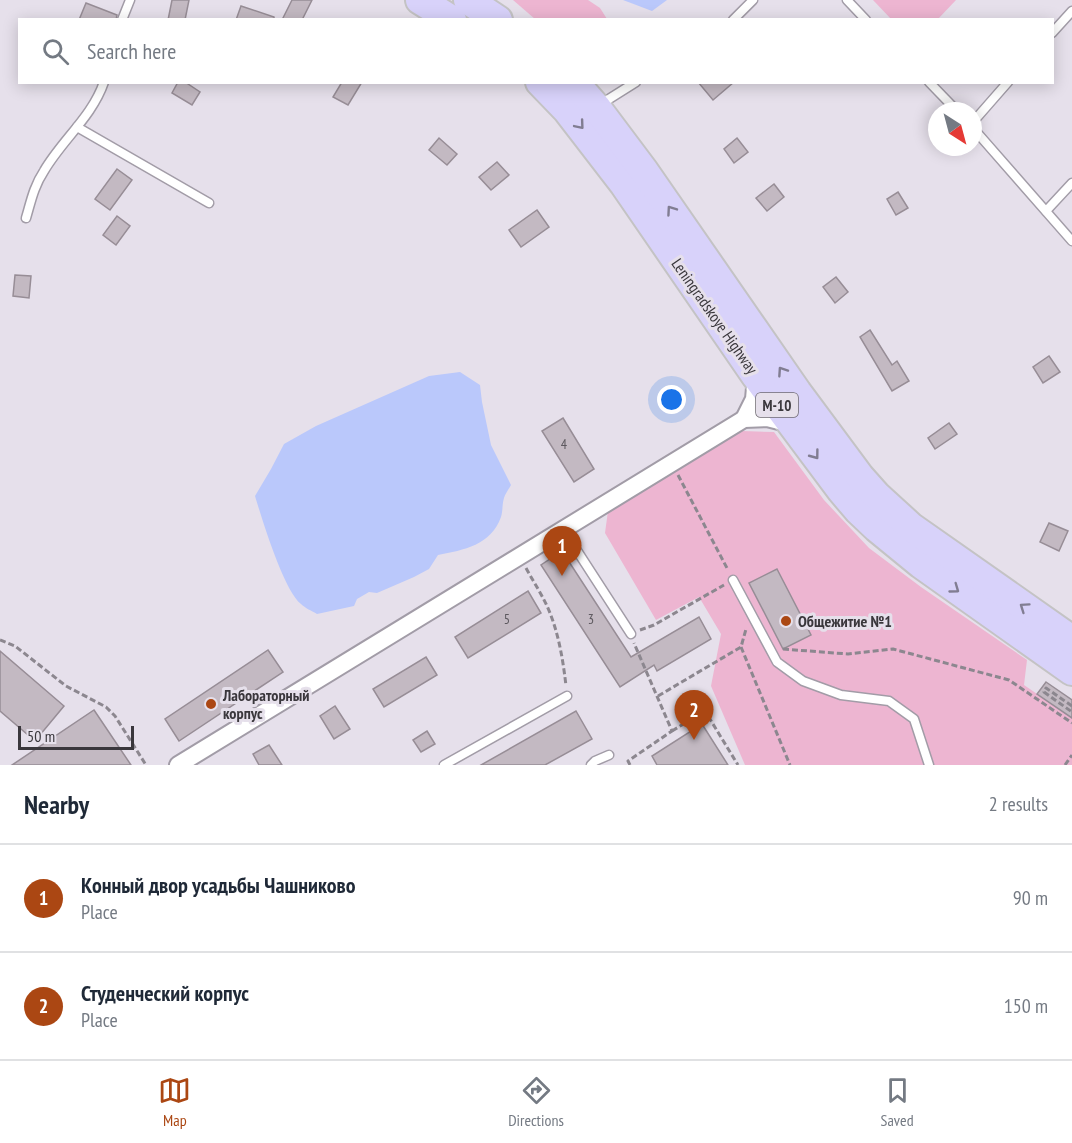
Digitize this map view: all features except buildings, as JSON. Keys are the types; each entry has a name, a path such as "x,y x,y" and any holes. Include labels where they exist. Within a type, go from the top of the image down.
{"highway":[{"path":"420,0 449,18"},
{"path":"468,0 495,18"},
{"name":"Leningradskoye Highway","path":"542,84 567,110 624,184 756,376 858,510 897,545 1072,671"},
{"name":"Leningradskoye Highway","path":"576,84 644,171 797,392 868,486 911,527 1072,640"}],"street":[{"path":"744,419 754,399 756,376"},
{"path":"178,765 744,419 767,418 792,425"}],"lane":[{"path":"123,18 130,0"},
{"path":"735,18 753,0"},
{"path":"847,0 864,18"},
{"path":"1054,32 1072,11"},
{"path":"26,218 34,189 44,170 94,103 103,84"},
{"path":"596,107 633,84"},
{"path":"930,84 948,102"},
{"path":"982,112 1006,84"},
{"path":"77,127 209,203"},
{"path":"982,138 1072,241"},
{"path":"1046,211 1072,183"},
{"path":"563,529 631,634"},
{"path":"733,580 777,663 803,681 842,695 888,701 914,719 929,765"},
{"path":"444,765 567,696"},
{"path":"591,765 609,754"}],"path":[{"path":"672,463 733,580 654,625 631,634 672,731"},
{"path":"519,556 550,614 563,664 567,696"},
{"path":"751,613 741,647 790,765"},
{"path":"0,640 15,645 66,686 106,707 116,716 146,765"},
{"path":"658,696 741,647"},
{"path":"769,648 848,654 893,649 1010,680 1072,723"},
{"path":"1072,706 1046,688 1044,692 1072,712"},
{"path":"630,765 628,760 705,711 738,765"},
{"path":"1065,765 1072,755"}],"shaded area":[{"path":"513,0 588,0 600,8 606,18 534,18"},
{"path":"873,0 956,0 939,18 890,18"},
{"path":"742,431 774,432 824,500 869,548 1027,660 1024,685 1072,718 1072,765 745,765 711,686 721,634 699,597 656,620 605,533 608,511"}],"water":[{"path":"623,0 667,0 652,11"},
{"path":"460,372 480,385 491,445 511,485 505,496 502,515 491,534 476,545 438,555 429,569 377,593 369,592 357,599 354,606 317,614 304,607 294,597 281,570 255,496 284,444 316,426 429,376"}],"place":[{"name":"Конный двор усадьбы Чашниково","path":"562,576"},
{"name":"Общежитие №1","path":"786,621"},
{"name":"Лабораторный корпус","path":"211,704"},
{"name":"Студенческий корпус","path":"694,740"}]}
